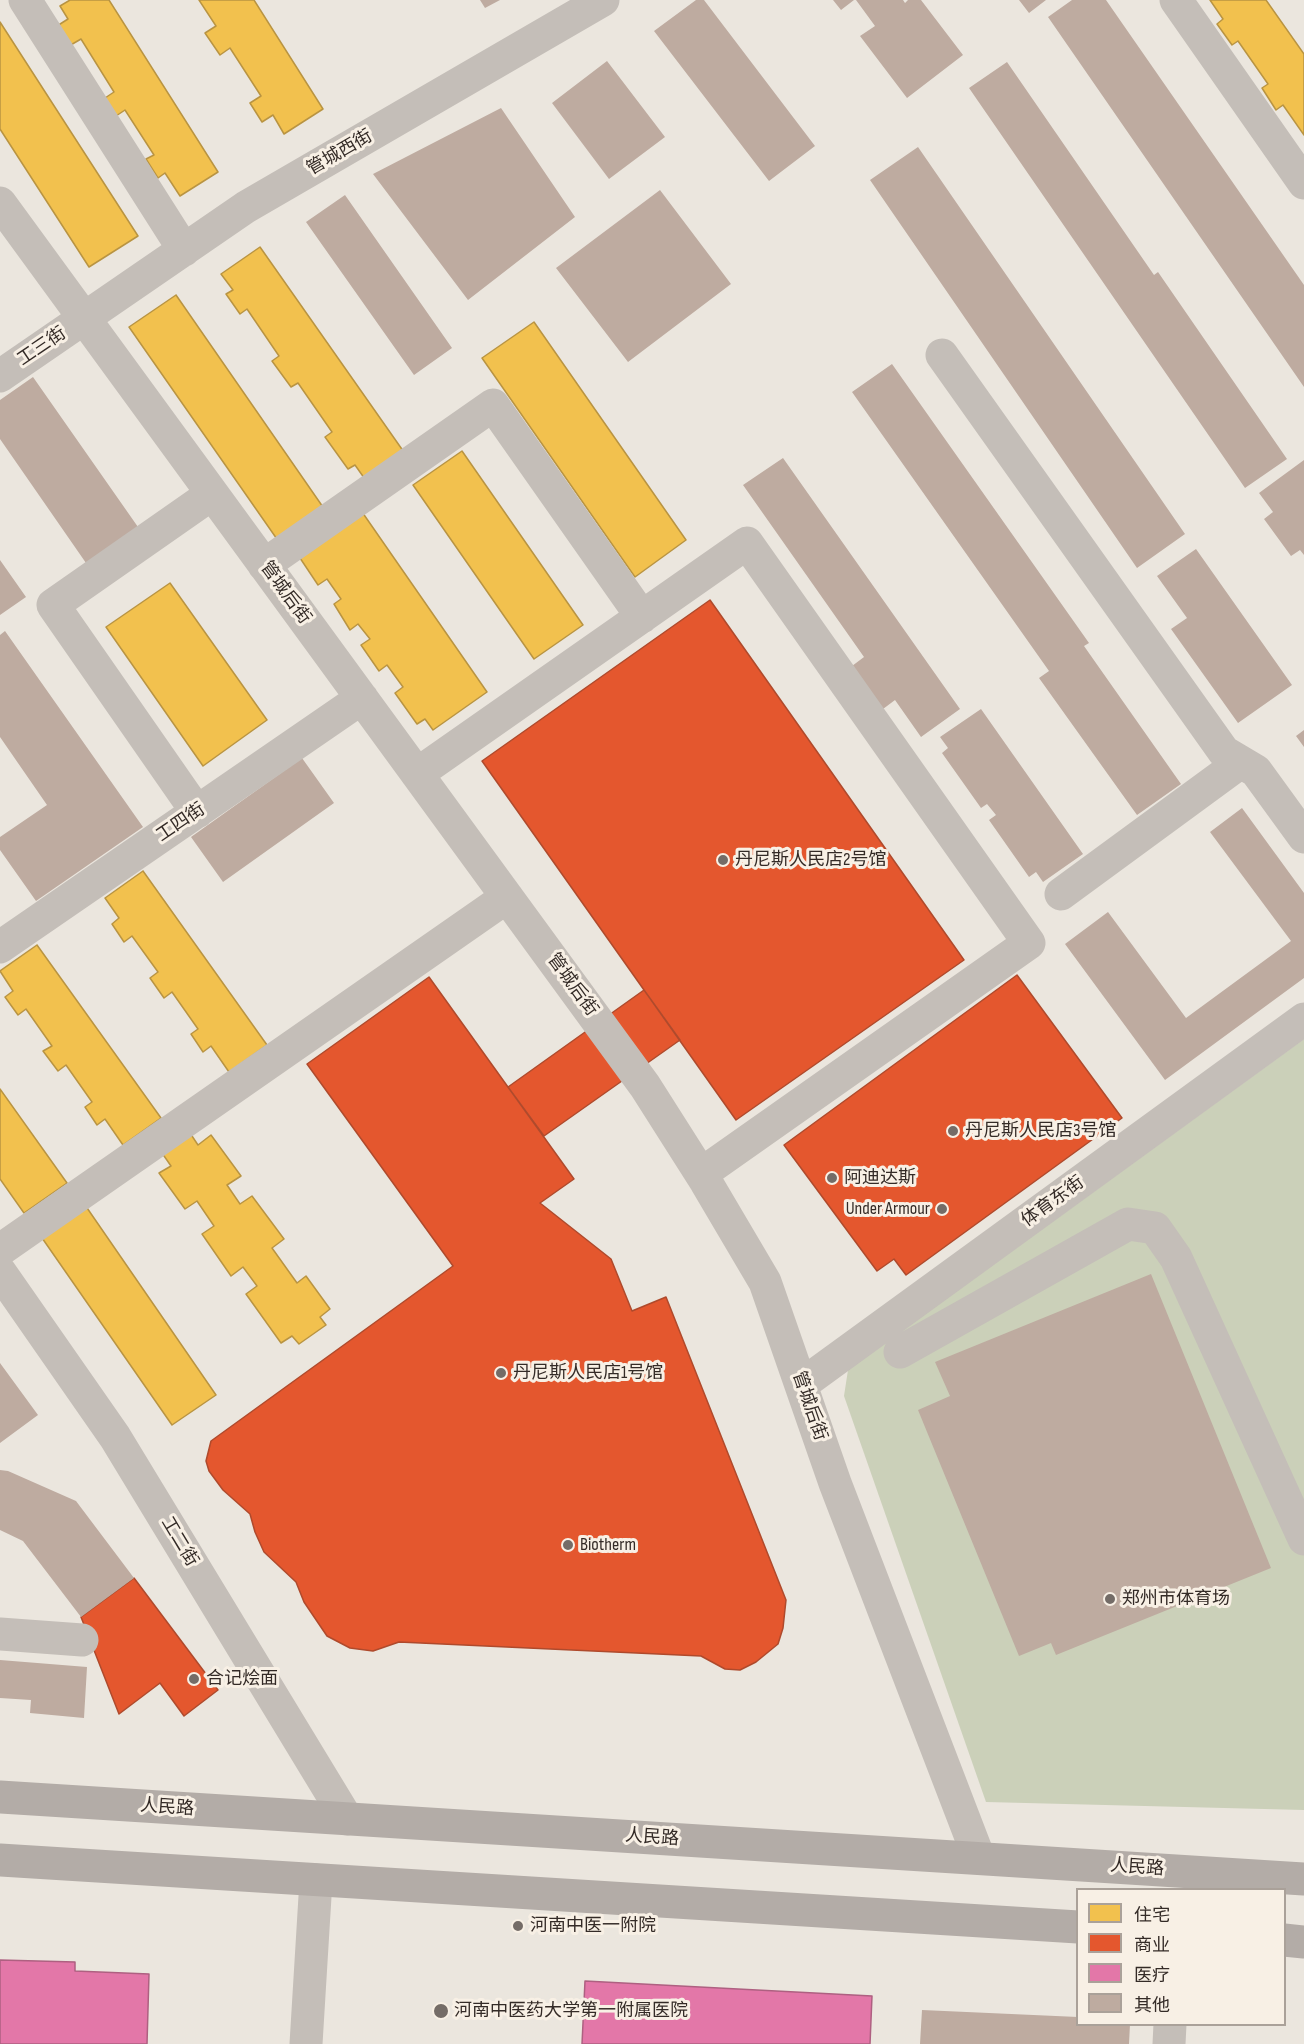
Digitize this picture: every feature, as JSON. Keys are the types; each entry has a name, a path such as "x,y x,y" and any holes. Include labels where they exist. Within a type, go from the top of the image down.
{"main road":[{"name":"人民路","path":"0,1797 1304,1879"},
{"path":"0,1860 1076,1927"},
{"path":"1286,1940 1304,1942"}],"street":[{"path":"25,0 184,250"},
{"name":"管城西街","path":"85,318 246,207 603,0"},
{"path":"1176,0 1304,183"},
{"name":"管城后街","path":"0,203 645,1086 701,1174 765,1282 835,1483 979,1858"},
{"name":"工三街","path":"0,376 85,318"},
{"path":"942,355 1224,752 1256,771 1304,837"},
{"path":"264,565 493,405 642,617"},
{"path":"197,812 52,605 199,503"},
{"path":"417,774 747,543 1029,943 701,1174"},
{"name":"工四街","path":"0,947 362,698"},
{"path":"1061,894 1241,762"},
{"path":"0,1250 507,897"},
{"name":"体育东街","path":"801,1384 1304,1019"},
{"path":"900,1352 1128,1224 1155,1228 1176,1258 1304,1539"},
{"name":"工二街","path":"0,1272 115,1437 347,1819"},
{"path":"0,1634 82,1640"},
{"path":"306,2044 316,1880"},
{"path":"1169,2044 1170,2026"}],"green space":[{"name":"郑州市体育场","path":"1304,1039 1304,1810 986,1802 844,1396 848,1370"}],"building: 住宅":[{"path":"70,0 109,0 218,172 180,196 165,173 158,178 146,159 154,155 125,110 116,116 105,98 114,92 81,39 69,46 57,26 68,19 60,6"},
{"path":"199,0 254,0 323,109 284,134 273,115 262,122 250,103 261,96 230,48 220,55 205,33 216,26"},
{"path":"1210,0 1266,0 1304,54 1304,135 1283,105 1276,110 1262,88 1268,84 1238,41 1232,45 1217,24 1223,19"},
{"path":"0,22 138,236 89,267 0,129"},
{"path":"260,247 406,455 367,482 355,465 348,469 325,437 332,432 298,383 291,387 272,361 279,356 247,309 240,314 226,294 233,290 221,274"},
{"path":"176,295 325,510 279,542 129,327"},
{"path":"534,322 686,540 635,577 482,358"},
{"path":"462,451 583,625 534,659 413,485"},
{"path":"360,509 487,692 433,730 425,719 417,724 395,693 403,687 387,665 379,671 361,645 370,639 358,624 350,630 334,604 341,599 327,579 318,585 300,558"},
{"path":"170,583 267,720 203,766 106,627"},
{"path":"143,871 267,1045 229,1072 211,1046 203,1052 191,1034 198,1029 172,992 164,998 150,978 158,972 132,936 124,942 112,924 119,918 105,898"},
{"path":"37,945 161,1118 123,1145 105,1119 97,1125 85,1107 92,1102 66,1065 58,1071 43,1051 52,1046 26,1009 18,1015 5,997 13,991 0,971"},
{"path":"0,1089 67,1183 24,1213 0,1179"},
{"path":"190,1133 198,1145 211,1135 241,1176 227,1185 240,1204 252,1196 284,1239 272,1248 297,1283 306,1276 330,1309 320,1317 326,1325 299,1344 292,1336 281,1343 246,1294 257,1286 243,1267 231,1276 202,1234 214,1226 197,1201 185,1209 159,1173 171,1166 162,1153"},
{"path":"85,1205 216,1395 172,1425 40,1235"}],"building: 商业":[{"name":"丹尼斯人民店2号馆","path":"710,600 964,960 736,1120 482,761"},
{"name":"丹尼斯人民店3号馆","path":"1017,975 1122,1118 906,1275 894,1259 877,1271 784,1145"},
{"name":"丹尼斯人民店1号馆","path":"429,977 574,1179 540,1203 611,1259 632,1311 666,1297 786,1600 783,1628 778,1644 756,1662 740,1670 725,1669 701,1656 399,1642 373,1651 350,1648 327,1636 304,1602 296,1582 264,1552 250,1514 223,1490 209,1471 206,1461 211,1441 453,1266 307,1064"},
{"path":"644,990 680,1040 544,1136 508,1087"},
{"path":"134,1578 218,1690 184,1716 160,1683 119,1714 81,1617"}],"building: 医疗":[{"path":"0,1960 75,1962 75,1971 149,1974 147,2044 0,2044"},
{"path":"585,1981 872,1996 870,2044 582,2044"}],"building: 其他":[{"path":"480,0 500,0 485,8"},
{"path":"696,0 704,0 815,146 769,181 654,31"},
{"path":"833,0 854,0 841,10"},
{"path":"856,0 903,0 905,3 908,0 921,0 963,55 907,98 860,36 875,26"},
{"path":"1019,0 1046,0 1029,13"},
{"path":"1072,0 1106,0 1304,285 1304,387 1048,17"},
{"path":"607,61 665,137 609,179 552,103"},
{"path":"1007,62 1154,275 1158,272 1287,459 1245,488 969,88"},
{"path":"501,108 575,217 468,300 373,174"},
{"path":"918,147 1185,534 1137,568 870,180"},
{"path":"660,190 731,284 628,362 556,268"},
{"path":"345,195 452,348 414,375 306,222"},
{"path":"892,364 1089,643 1084,646 1181,784 1137,815 1039,678 1049,671 852,392"},
{"path":"33,377 138,527 86,563 0,439 0,400"},
{"path":"783,458 960,709 921,737 895,700 879,712 848,669 864,657 743,485"},
{"path":"1304,460 1304,555 1300,550 1291,556 1264,519 1273,512 1259,493"},
{"path":"1196,549 1292,685 1238,723 1171,629 1187,618 1157,576"},
{"path":"0,560 26,597 0,615"},
{"path":"5,631 143,827 36,901 0,850 0,837 47,805 0,737 0,635"},
{"path":"981,709 1083,854 1043,882 1036,872 1029,877 989,820 996,815 987,804 981,808 942,753 948,748 940,737"},
{"path":"1304,730 1304,747 1296,736"},
{"path":"302,758 334,803 223,882 191,837"},
{"path":"1242,808 1304,893 1304,978 1165,1080 1065,944 1108,912 1186,1018 1291,941 1210,832"},
{"path":"1151,1274 1271,1568 1056,1655 1051,1643 1019,1656 918,1410 950,1396 935,1362"},
{"path":"0,1363 38,1415 0,1443"},
{"path":"0,1470 8,1471 76,1501 134,1578 81,1617 23,1541 0,1530"},
{"path":"0,1660 87,1667 84,1718 30,1713 31,1700 0,1698"},
{"path":"922,2010 1076,2017 1076,2026 1130,2026 1129,2044 920,2044"}],"place":[{"name":"丹尼斯人民店2号馆","path":"723,860"},
{"name":"丹尼斯人民店3号馆","path":"953,1131"},
{"name":"阿迪达斯","path":"832,1178"},
{"name":"Under Armour","path":"942,1209"},
{"name":"丹尼斯人民店1号馆","path":"501,1373"},
{"name":"Biotherm","path":"568,1545"},
{"name":"郑州市体育场","path":"1110,1599"},
{"name":"合记烩面","path":"194,1679"},
{"name":"河南中医一附院","path":"518,1926"},
{"name":"河南中医药大学第一附属医院","path":"441,2011"}]}
